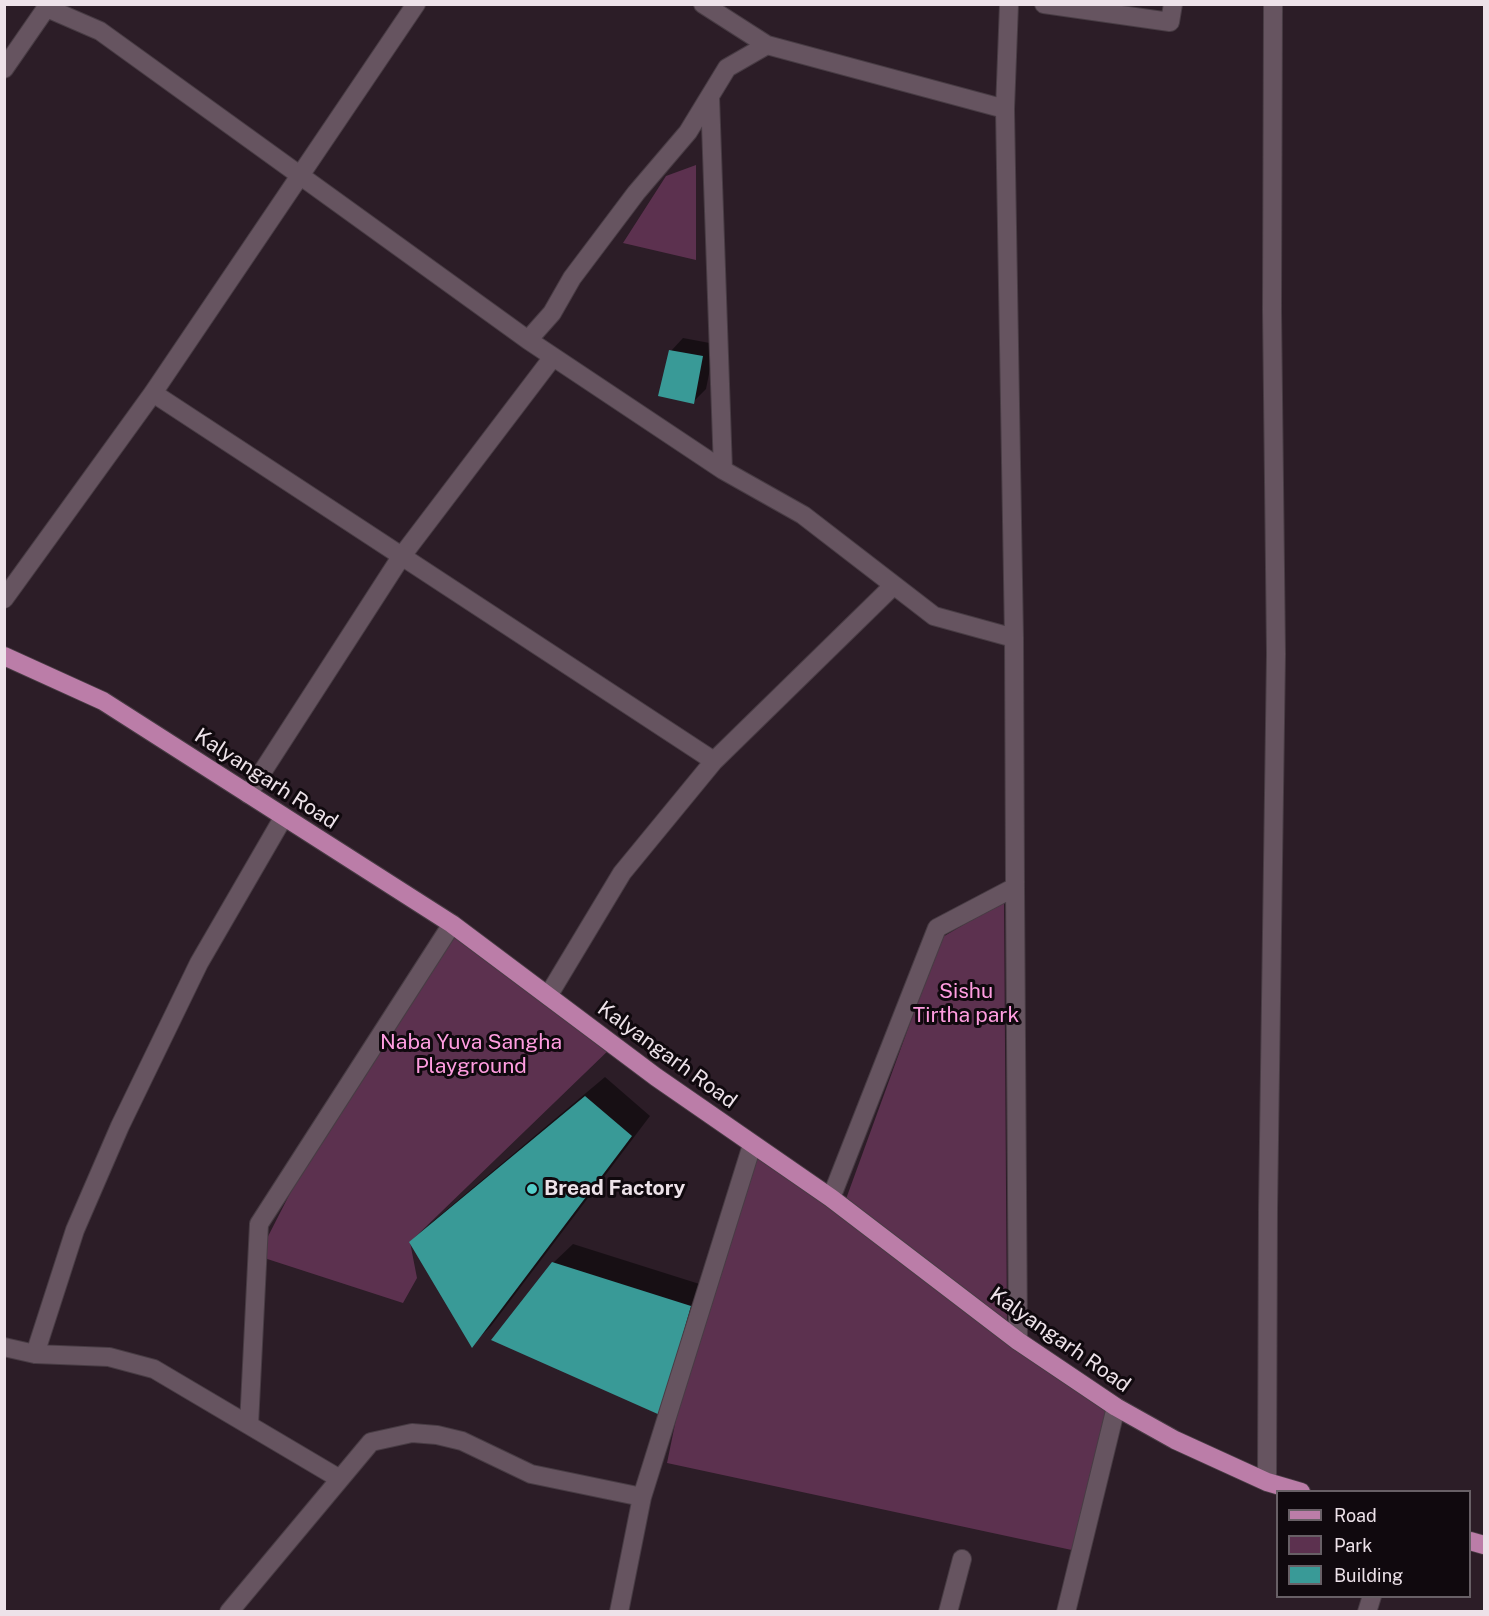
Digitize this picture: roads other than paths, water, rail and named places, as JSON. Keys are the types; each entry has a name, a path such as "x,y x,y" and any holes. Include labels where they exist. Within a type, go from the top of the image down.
{"main road":[{"name":"Kalyangarh Road","path":"4,656 103,701 452,924 752,1145 831,1198 1018,1341 1116,1407 1175,1440 1267,1482 1297,1490"}],"street":[{"path":"4,599 153,393 416,4"},
{"path":"703,4 767,45 1005,109"},
{"path":"1009,4 1005,109 1014,638 1018,1341"},
{"path":"1044,4 1170,22 1173,4"},
{"path":"1267,1482 1268,1210 1276,654 1272,310 1273,4"},
{"path":"4,69 48,7 100,32 528,340 723,470 803,515 934,616 1014,638"},
{"path":"528,340 552,313 572,278 636,193 688,132 728,68 767,45"},
{"path":"710,96 723,470"},
{"path":"248,794 401,557 554,357"},
{"path":"153,393 714,761"},
{"path":"548,996 622,873 714,761 894,585"},
{"path":"35,1354 75,1230 120,1125 199,963 284,818"},
{"path":"831,1198 937,928 1015,887"},
{"path":"249,1425 259,1224 452,924"},
{"path":"619,1611 642,1497 752,1145"},
{"path":"4,1347 35,1354 109,1358 154,1369 340,1479"},
{"path":"1066,1611 1116,1407"},
{"path":"229,1611 371,1442 412,1433 437,1435 462,1441 531,1474 642,1497"},
{"path":"948,1611 962,1559"}],"place":[{"name":"Bread Factory","path":"532,1189"}],"park label":[{"name":"Sishu Tirtha park","path":"966,1004"},
{"name":"Naba Yuva Sangha Playground","path":"471,1055"}]}
